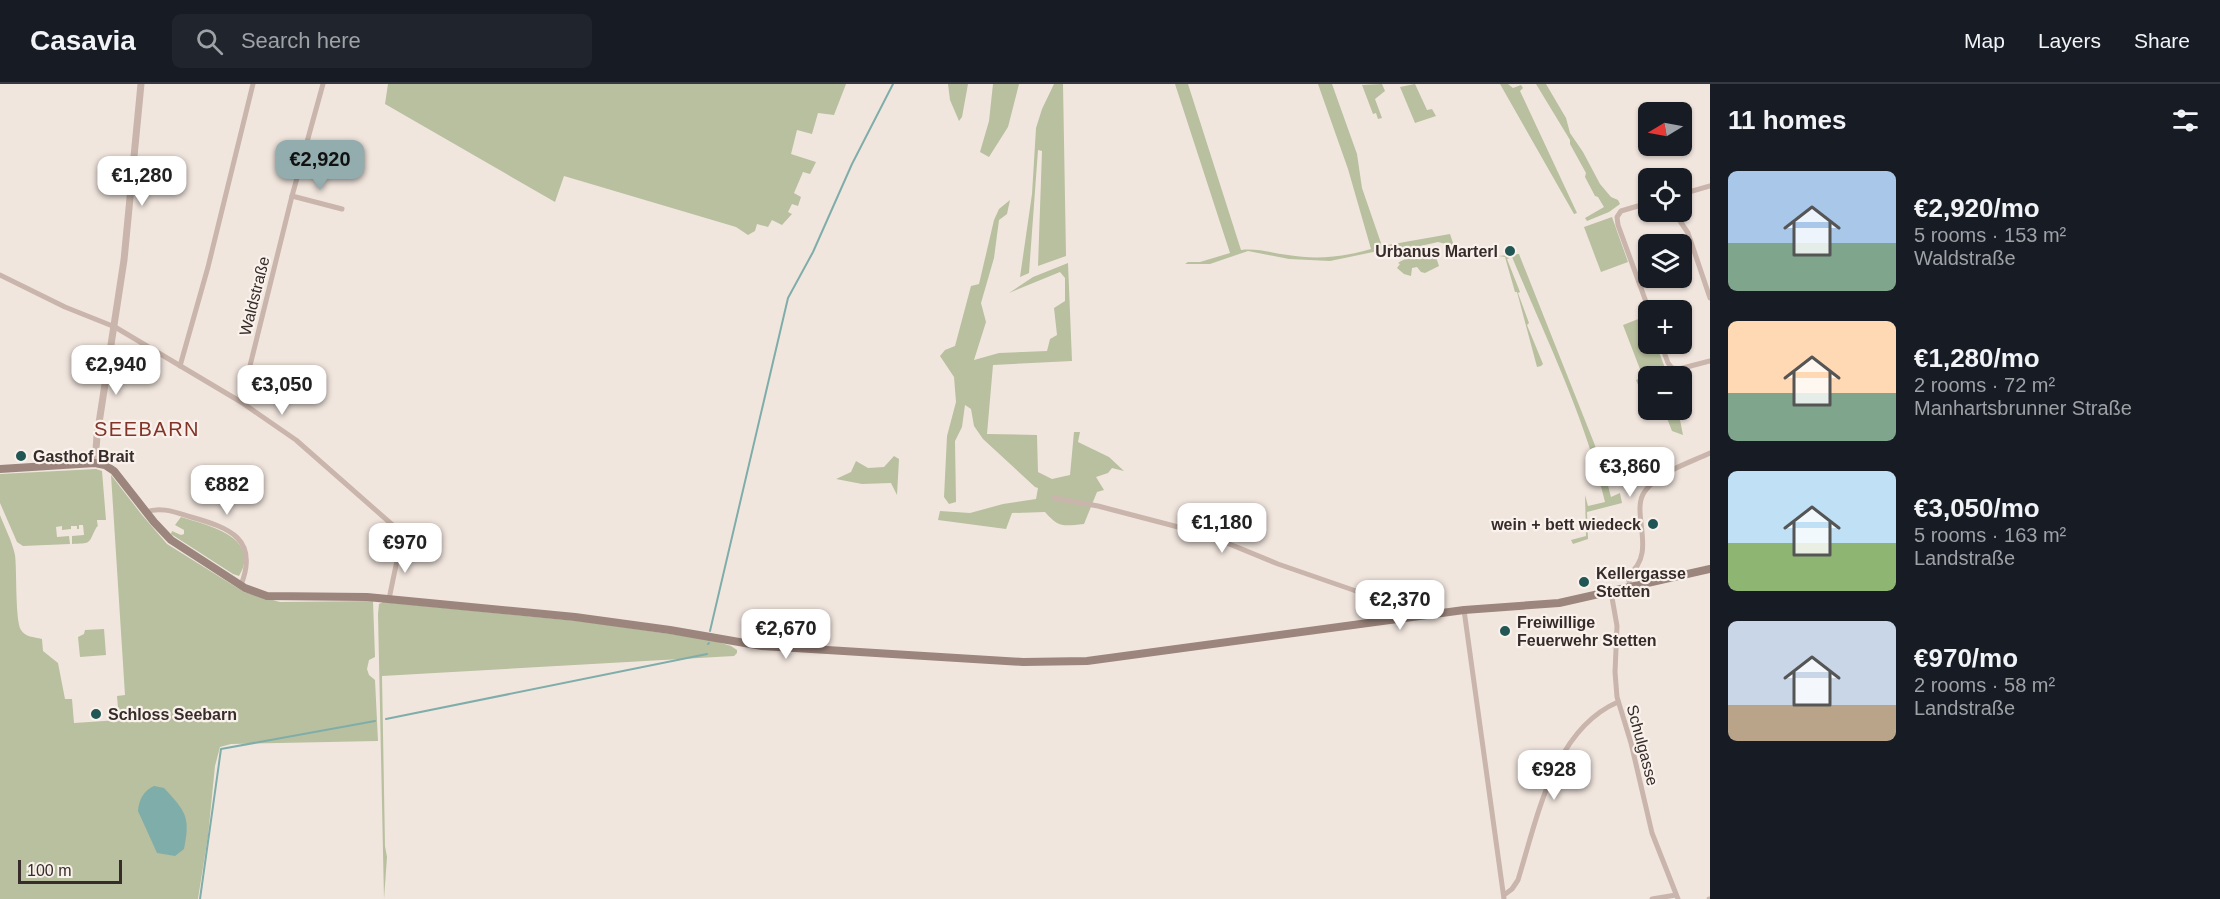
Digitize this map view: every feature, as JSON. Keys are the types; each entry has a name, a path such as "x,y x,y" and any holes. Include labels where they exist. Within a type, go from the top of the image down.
{"main road":[{"path":"0,469 103,464 114,471 171,540 241,585 272,597 344,596 575,617 762,646 1047,662 1098,660 1464,610 1551,605 1710,569"}],"street":[{"path":"95,464 97,436 124,260 141,84"},
{"path":"180,366 208,267 253,84"},
{"name":"Waldstraße","path":"241,402 292,196 323,84"},
{"path":"1692,191 1710,186"},
{"path":"292,196 342,208"},
{"path":"1638,206 1621,211 1617,217 1645,300"},
{"path":"1681,222 1688,233 1710,297"},
{"path":"0,274 65,307 115,327 241,402 296,440 393,524 398,532 399,546 389,599"},
{"path":"1665,354 1672,368 1679,369 1710,361"},
{"path":"1631,588 1628,575 1637,566 1642,554 1641,501 1644,492 1671,471 1710,453"},
{"path":"1054,498 1098,506 1205,534 1278,564 1382,600 1388,605 1391,620"},
{"path":"146,512 171,511 212,523 234,533 243,543 246,551 246,569 241,585"},
{"name":"Schulgasse","path":"1611,592 1617,626 1615,672 1618,702 1631,743 1652,833 1677,897"},
{"path":"1464,610 1504,897"},
{"path":"1504,897 1518,880 1551,775 1581,727 1600,711 1618,702"},
{"path":"1652,899 1677,897"}],"green space":[{"path":"388,84 846,84 834,115 818,113 812,134 797,130 791,154 816,162 810,174 803,172 794,193 801,197 798,206 792,204 788,212 792,214 782,225 772,220 768,227 757,224 755,231 748,235 736,227 564,176 555,202 385,104"},
{"path":"948,84 968,84 962,117 959,121 950,100"},
{"path":"993,84 1019,84 1008,127 989,157 980,152 989,121"},
{"path":"1054,84 1063,84 1066,256 1038,266 1042,151 1038,150 1029,273 1020,277 1032,194 1036,128"},
{"path":"1175,84 1188,84 1241,250 1259,250 1299,257 1320,257 1340,256 1371,249 1348,169 1318,84 1332,84 1357,154 1362,188 1382,246 1450,234 1454,246 1438,242 1330,261 1289,259 1248,251 1210,264 1185,264 1230,253"},
{"path":"1382,84 1385,91 1375,99 1382,118 1378,119 1376,113 1373,114 1362,85"},
{"path":"1415,84 1427,110 1432,109 1436,116 1415,123 1400,87"},
{"path":"1500,84 1508,84 1513,88 1521,85 1523,88 1520,91 1577,213 1574,214"},
{"path":"1536,84 1546,84 1566,118 1570,133 1600,184 1611,197 1618,200 1620,204 1609,212 1587,221 1585,218 1604,207 1585,177 1586,173 1570,140"},
{"path":"1010,200 1007,214 999,220 994,258 981,303 986,322 974,360 999,353 1047,351 1050,339 1057,335 1054,308 1065,301 1065,278 1060,272 1009,293 1033,277 1068,263 1072,361 993,365 987,434 1037,435 1038,472 1052,479 1070,475 1074,432 1080,432 1078,442 1109,457 1124,471 1112,468 1108,473 1096,477 1104,490 1097,492 1084,524 1062,525 1045,512 1012,513 1006,529 938,520 940,511 970,513 1003,504 1036,499 1038,488 983,439 974,426 971,409 965,405 962,427 955,441 956,502 949,504 944,497 947,436 956,402 954,377 940,356 945,350 955,346 971,286 979,284 994,220 999,209"},
{"path":"1612,217 1628,262 1601,272 1584,227"},
{"path":"1434,251 1439,266 1425,273 1417,267 1412,268 1411,276 1397,268 1400,264 1398,263 1410,257"},
{"path":"1519,254 1602,463 1611,497 1620,493 1622,503 1587,512 1588,539 1573,544 1571,540 1586,536 1585,495 1588,506 1605,502 1576,408 1512,257 1507,259 1520,292 1518,293 1529,323 1527,325 1543,364 1537,367 1505,257 1498,256"},
{"path":"1638,319 1638,354 1660,354 1664,366 1639,366 1623,325"},
{"path":"1668,420 1680,420 1683,435 1672,431"},
{"path":"894,456 899,459 897,495 891,483 862,484 836,479 851,472 856,461 868,468 884,467"},
{"path":"96,469 102,471 106,520 97,520 98,526 89,541 72,544 72,536 84,535 83,525 79,525 79,529 77,526 62,530 62,526 56,527 57,537 69,536 70,544 23,546 17,542 0,503 0,474"},
{"path":"111,475 167,544 244,592 280,602 373,601 375,657 369,660 367,669 369,675 375,680 378,741 231,744 220,747 215,766 208,836 198,899 0,899 0,515 15,555 19,625 27,635 42,639 43,651 58,663 65,699 72,699 74,723 119,720 117,696 125,695"},
{"path":"181,517 217,529 238,542 243,551 244,563 239,576 171,534 172,531 184,534 184,530 175,525"},
{"path":"383,602 587,622 712,640 731,646 737,650 737,653 734,656 382,676 387,857 384,899 378,614 379,604"},
{"path":"104,629 106,655 80,657 78,637 84,634 85,630"}],"water":[{"path":"154,786 164,788 181,809 186,821 184,849 175,856 157,853 138,811 142,796"}],"waterway":[{"path":"710,631 788,298 813,252 852,164 893,84"},
{"path":"386,719 707,654"},
{"path":"200,899 221,749 375,721"}],"place":[{"name":"Urbanus Marterl","path":"1510,251"},
{"name":"Gasthof Brait","path":"21,456"},
{"name":"wein + bett wiedeck","path":"1653,524"},
{"name":"Kellergasse Stetten","path":"1584,582"},
{"name":"Freiwillige Feuerwehr Stetten","path":"1505,631"},
{"name":"Schloss Seebarn","path":"96,714"}],"district":[{"name":"SEEBARN","path":"147,429"}]}
